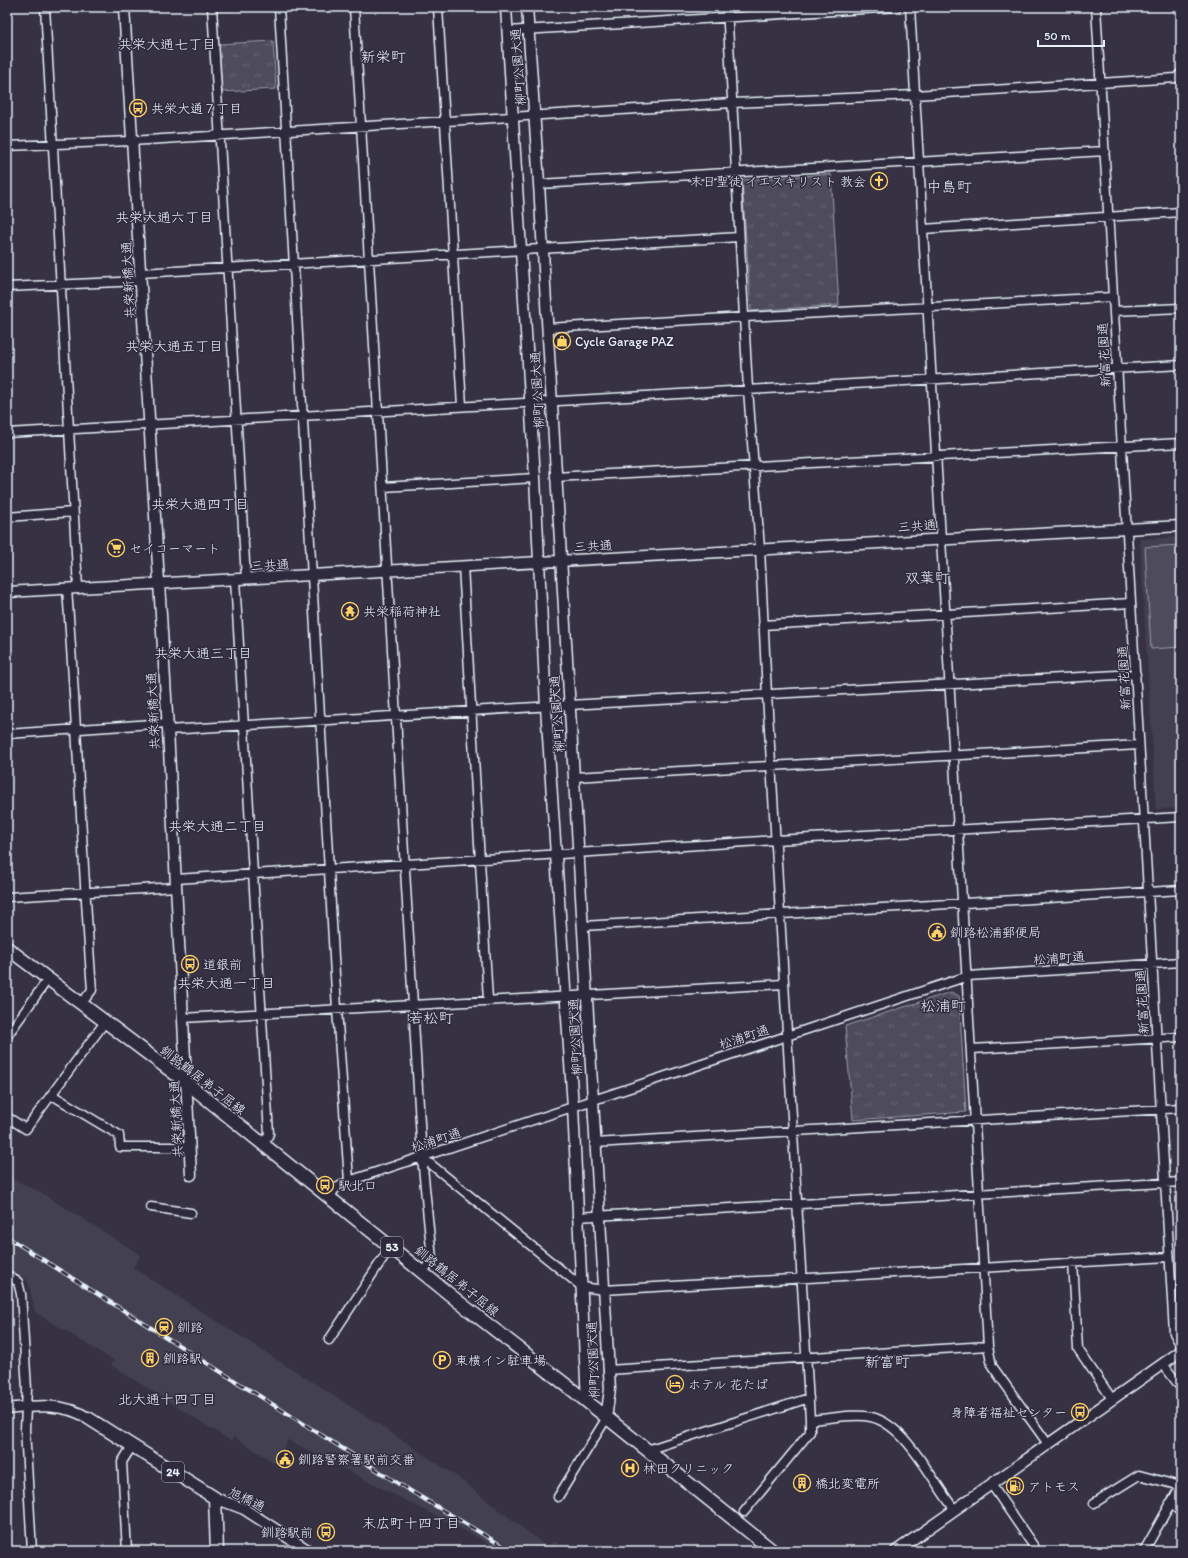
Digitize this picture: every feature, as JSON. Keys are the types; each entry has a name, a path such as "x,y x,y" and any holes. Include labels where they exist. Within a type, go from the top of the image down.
{"main road":[{"name":"釧路鶴居弟子屈線","path":"7,948 187,1083 773,1551"},
{"name":"24","path":"88,1418 214,1498"},
{"path":"214,1498 217,1551"}],"street":[{"path":"45,7 73,512 72,589 77,730 85,892 92,990 82,1004"},
{"name":"共栄新橋大通","path":"124,7 167,726 191,1175"},
{"path":"212,7 226,268 237,420 246,579"},
{"path":"279,7 328,869 349,1181"},
{"path":"354,7 389,571 422,1157 432,1258 423,1272"},
{"path":"438,7 454,252 462,406"},
{"name":"柳町公園大通","path":"506,7 540,562 546,707 573,1107 587,1402"},
{"name":"柳町公園大通","path":"527,7 579,853 598,1217 610,1389 606,1419"},
{"path":"727,7 739,237 753,466 760,549 767,695 788,1035 792,1131 803,1278 810,1420 810,1432 744,1512"},
{"path":"507,31 897,7"},
{"path":"910,7 933,379 936,456 962,903 968,976 988,1346 992,1366 1048,1444"},
{"name":"新富花園通","path":"1096,7 1169,1257 1174,1333 1181,1346"},
{"path":"7,146 131,141 732,103 915,95 1176,78 1181,73"},
{"path":"539,184 1105,151"},
{"path":"923,229 1181,212"},
{"path":"7,287 61,285 226,268 454,252 542,249 739,237"},
{"path":"547,328 1113,297"},
{"path":"1114,311 1181,308"},
{"path":"7,433 551,400 1181,365"},
{"path":"555,477 1181,443"},
{"path":"384,487 535,478"},
{"path":"7,517 73,512"},
{"name":"三共通","path":"7,592 941,538 1181,526"},
{"path":"463,566 473,711 488,1000"},
{"path":"235,580 269,1134 263,1145"},
{"path":"763,625 1131,603"},
{"path":"7,734 167,726 244,726 320,722 569,705 1136,674"},
{"path":"574,778 1139,745"},
{"path":"7,897 85,892 328,869 776,840 1181,817"},
{"path":"582,926 1181,890"},
{"name":"松浦町通","path":"329,1197 336,1188 349,1181 968,976 1181,962"},
{"path":"7,1036 48,979"},
{"path":"183,1018 784,984"},
{"path":"7,1118 26,1129 105,1022"},
{"path":"972,1049 1181,1037"},
{"path":"52,1095 119,1135 120,1147 190,1147"},
{"path":"595,1143 975,1119 1181,1108"},
{"path":"422,1157 582,1287 604,1290 1169,1257"},
{"path":"578,1217 1181,1182"},
{"path":"151,1207 191,1213"},
{"path":"329,1340 391,1246"},
{"path":"1073,1262 1078,1349 1112,1399"},
{"path":"7,1274 18,1282 21,1294 26,1407 25,1435 32,1551"},
{"path":"608,1370 988,1346"},
{"path":"896,1551 1181,1350"},
{"path":"1163,1364 1181,1388"},
{"path":"647,1450 809,1398"},
{"path":"7,1409 26,1407 66,1407 88,1418"},
{"path":"810,1420 871,1417 888,1424 902,1434 955,1510"},
{"path":"558,1497 606,1419"},
{"path":"128,1551 122,1462 132,1446"},
{"path":"1094,1504 1139,1475 1181,1485 1144,1551"},
{"path":"991,1484 1038,1551"},
{"name":"旭橋通","path":"214,1498 244,1509 309,1551"},
{"path":"1170,1503 1181,1512"}],"shaded area":[{"path":"1181,537 1181,808 1156,809 1140,539"},
{"path":"7,1176 40,1192 141,1255 133,1268 369,1418 456,1476 547,1547 555,1541 566,1551 499,1551 477,1537 288,1440 275,1463 234,1437 231,1441 111,1365 114,1361 35,1312 28,1281 7,1267"}],"green space":[{"path":"273,41 276,89 222,92 219,44"},
{"path":"831,174 839,305 751,311 742,180"},
{"path":"1181,545 1181,647 1151,649 1145,547"},
{"path":"951,992 959,996 966,1112 853,1120 845,1026"}],"railway":[{"path":"7,1237 399,1484 511,1551"}],"place":[{"name":"共栄大通７丁目","path":"138,108"},
{"name":"末日聖徒 イエスキリスト 教会","path":"879,181"},
{"name":"Cycle Garage PAZ","path":"562,341"},
{"name":"セイコーマート","path":"116,548"},
{"name":"共栄稲荷神社","path":"350,611"},
{"name":"釧路松浦郵便局","path":"937,932"},
{"name":"道銀前","path":"190,964"},
{"name":"駅北口","path":"325,1185"},
{"name":"釧路","path":"164,1327"},
{"name":"釧路駅","path":"150,1358"},
{"name":"東横イン駐車場","path":"442,1360"},
{"name":"ホテル 花たば","path":"675,1384"},
{"name":"身障者福祉センター","path":"1080,1412"},
{"name":"釧路警察署駅前交番","path":"285,1459"},
{"name":"林田クリニック","path":"630,1468"},
{"name":"橋北変電所","path":"802,1483"},
{"name":"アトモス","path":"1015,1486"},
{"name":"釧路駅前","path":"326,1532"}],"district":[{"name":"共栄大通七丁目","path":"167,44"},
{"name":"新栄町","path":"383,57"},
{"name":"中島町","path":"949,187"},
{"name":"共栄大通六丁目","path":"164,217"},
{"name":"共栄大通五丁目","path":"174,346"},
{"name":"共栄大通四丁目","path":"200,504"},
{"name":"双葉町","path":"927,578"},
{"name":"共栄大通三丁目","path":"203,653"},
{"name":"共栄大通二丁目","path":"217,826"},
{"name":"共栄大通一丁目","path":"226,983"},
{"name":"松浦町","path":"943,1006"},
{"name":"若松町","path":"431,1018"},
{"name":"新富町","path":"887,1362"},
{"name":"北大通十四丁目","path":"167,1399"},
{"name":"末広町十四丁目","path":"411,1523"}]}
